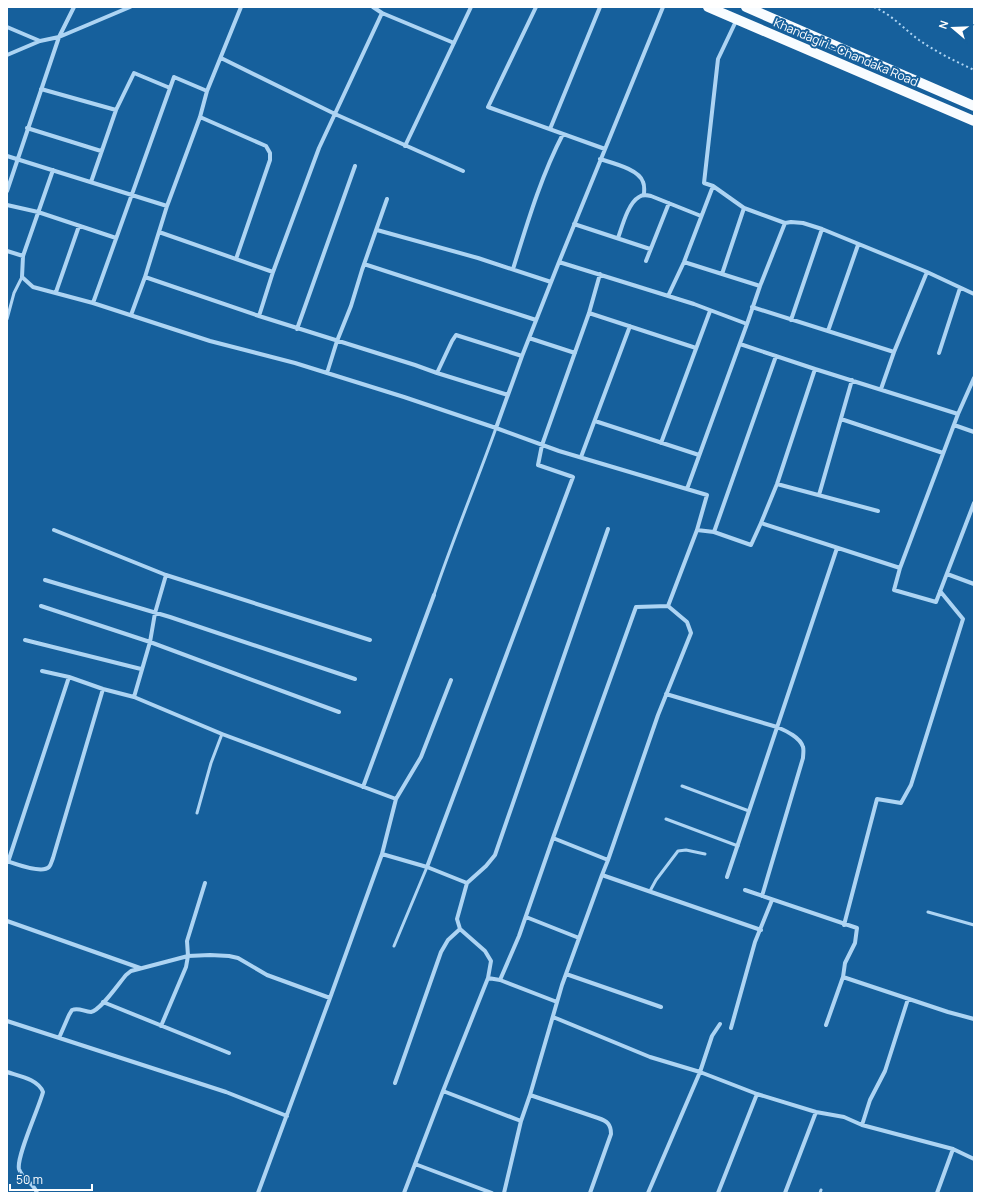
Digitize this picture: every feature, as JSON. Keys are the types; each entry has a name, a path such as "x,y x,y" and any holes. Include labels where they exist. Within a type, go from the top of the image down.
{"main road":[{"name":"Khandagiri - Chandaka Road","path":"708,7 974,121"},
{"name":"Khandagiri - Chandaka Road","path":"746,7 974,106"},
{"path":"796,45 802,32"}],"street":[{"path":"7,191 59,36 74,7"},
{"path":"7,56 40,41 59,36 130,7"},
{"path":"131,315 145,277 167,206 200,117 207,91 241,7"},
{"path":"373,7 382,13 454,43"},
{"path":"406,146 471,7"},
{"path":"536,7 488,107 605,148"},
{"path":"550,129 600,7"},
{"path":"496,428 522,356 574,224 663,7"},
{"path":"259,316 273,272 319,148 382,13"},
{"path":"737,19 718,59 704,183 713,186 744,208 786,223 803,223 822,229 927,272 974,294"},
{"path":"7,27 40,41"},
{"path":"221,58 335,114 463,171"},
{"path":"91,182 116,110 134,73 170,88"},
{"path":"93,302 174,77 207,91"},
{"path":"41,90 116,110"},
{"path":"200,117 266,146 270,153 270,160 265,177 236,259"},
{"path":"27,128 101,151"},
{"path":"513,269 529,220 556,148 563,134"},
{"path":"7,156 167,206"},
{"path":"600,159 638,174 643,180 644,195"},
{"path":"297,329 355,166"},
{"path":"53,170 23,256 22,277 33,287 93,302 210,342 295,363 404,397 581,458 707,495 697,530 668,606"},
{"path":"668,296 684,262 713,186"},
{"path":"618,238 634,200 639,196 644,195 701,216"},
{"path":"327,373 387,199"},
{"path":"646,261 668,203"},
{"path":"7,205 38,212 116,238"},
{"path":"722,274 744,208"},
{"path":"687,489 752,307 786,223"},
{"path":"574,224 650,250"},
{"path":"56,292 79,226"},
{"path":"791,320 822,229"},
{"path":"377,230 478,258 551,282"},
{"path":"159,232 273,272"},
{"path":"828,331 858,245"},
{"path":"7,251 23,256"},
{"path":"559,262 694,304 747,324"},
{"path":"684,262 760,286"},
{"path":"364,264 536,320"},
{"path":"881,389 894,352 927,272"},
{"path":"428,868 573,477 538,465 542,445 590,312 600,274"},
{"path":"145,277 297,329 508,395"},
{"path":"939,353 960,288"},
{"path":"752,307 894,352"},
{"path":"662,443 710,311"},
{"path":"590,312 696,348"},
{"path":"581,458 630,326"},
{"path":"437,373 456,335 522,356"},
{"path":"529,338 575,353"},
{"path":"740,344 958,414"},
{"path":"714,532 776,356"},
{"path":"697,530 714,532 751,545 777,484 815,369"},
{"path":"974,378 972,389 958,414 943,453 900,568 894,590 936,602 974,503"},
{"path":"818,496 852,380"},
{"path":"841,419 943,453"},
{"path":"595,421 699,455"},
{"path":"954,425 974,432"},
{"path":"777,484 878,512"},
{"path":"761,524 900,568"},
{"path":"404,1193 488,978 491,961 485,951 460,929 457,919 467,883 486,866 495,855 608,529"},
{"path":"54,530 166,575 370,640"},
{"path":"728,877 838,548"},
{"path":"947,574 974,584"},
{"path":"134,697 150,642 155,613 166,575"},
{"path":"44,580 155,613 355,679"},
{"path":"844,925 877,799 901,803 911,784 963,619 940,591"},
{"path":"363,787 434,595"},
{"path":"41,606 150,642 340,712"},
{"path":"500,980 511,958 526,917 636,607 668,606 687,622 691,633 666,694 608,860 566,974 521,1121 504,1193"},
{"path":"25,640 141,669"},
{"path":"42,671 69,677 103,689 134,697 222,734 396,799"},
{"path":"69,677 8,862 37,870 43,870 48,867 53,858 103,689"},
{"path":"258,1193 382,854 396,799 421,757 451,680"},
{"path":"666,694 777,727 798,740 803,748 803,758 762,896"},
{"path":"553,838 608,860"},
{"path":"382,854 428,868 467,883"},
{"path":"602,875 761,930"},
{"path":"161,1026 183,975 188,956 187,941 205,883"},
{"path":"745,890 844,925 857,928 855,943 845,963 843,977 826,1025"},
{"path":"731,1028 755,942 772,900"},
{"path":"526,917 579,938"},
{"path":"7,921 140,968"},
{"path":"395,1083 441,952 448,940 460,929"},
{"path":"59,1038 72,1010 75,1009 92,1012 96,1010 126,975 140,968 188,956 210,955 238,958 267,975 330,998"},
{"path":"566,974 661,1007"},
{"path":"843,977 974,1020"},
{"path":"488,978 500,980 557,1002"},
{"path":"862,1124 866,1107 885,1071 908,999"},
{"path":"104,1002 229,1053"},
{"path":"552,1017 650,1057 700,1072 757,1094 816,1112 844,1117 862,1124 953,1149 974,1159"},
{"path":"7,1021 226,1092 287,1116"},
{"path":"648,1193 700,1072 712,1036 720,1024"},
{"path":"7,1072 35,1083 43,1092 23,1149 19,1168 21,1173 36,1189 37,1193"},
{"path":"443,1091 521,1121"},
{"path":"718,1193 757,1094"},
{"path":"530,1095 609,1123 611,1134 590,1193"},
{"path":"785,1193 816,1112"},
{"path":"938,1193 953,1149"},
{"path":"415,1164 492,1193"}],"lane":[{"path":"7,319 14,293 22,277"},
{"path":"434,595 450,548 477,482 496,428"},
{"path":"197,813 211,764 222,734"},
{"path":"682,786 749,811"},
{"path":"666,819 738,846"},
{"path":"650,892 656,880 678,851 686,850 705,854"},
{"path":"394,946 428,868"},
{"path":"928,912 974,925"}],"path":[{"path":"874,7 890,16 919,40 974,70"}]}
